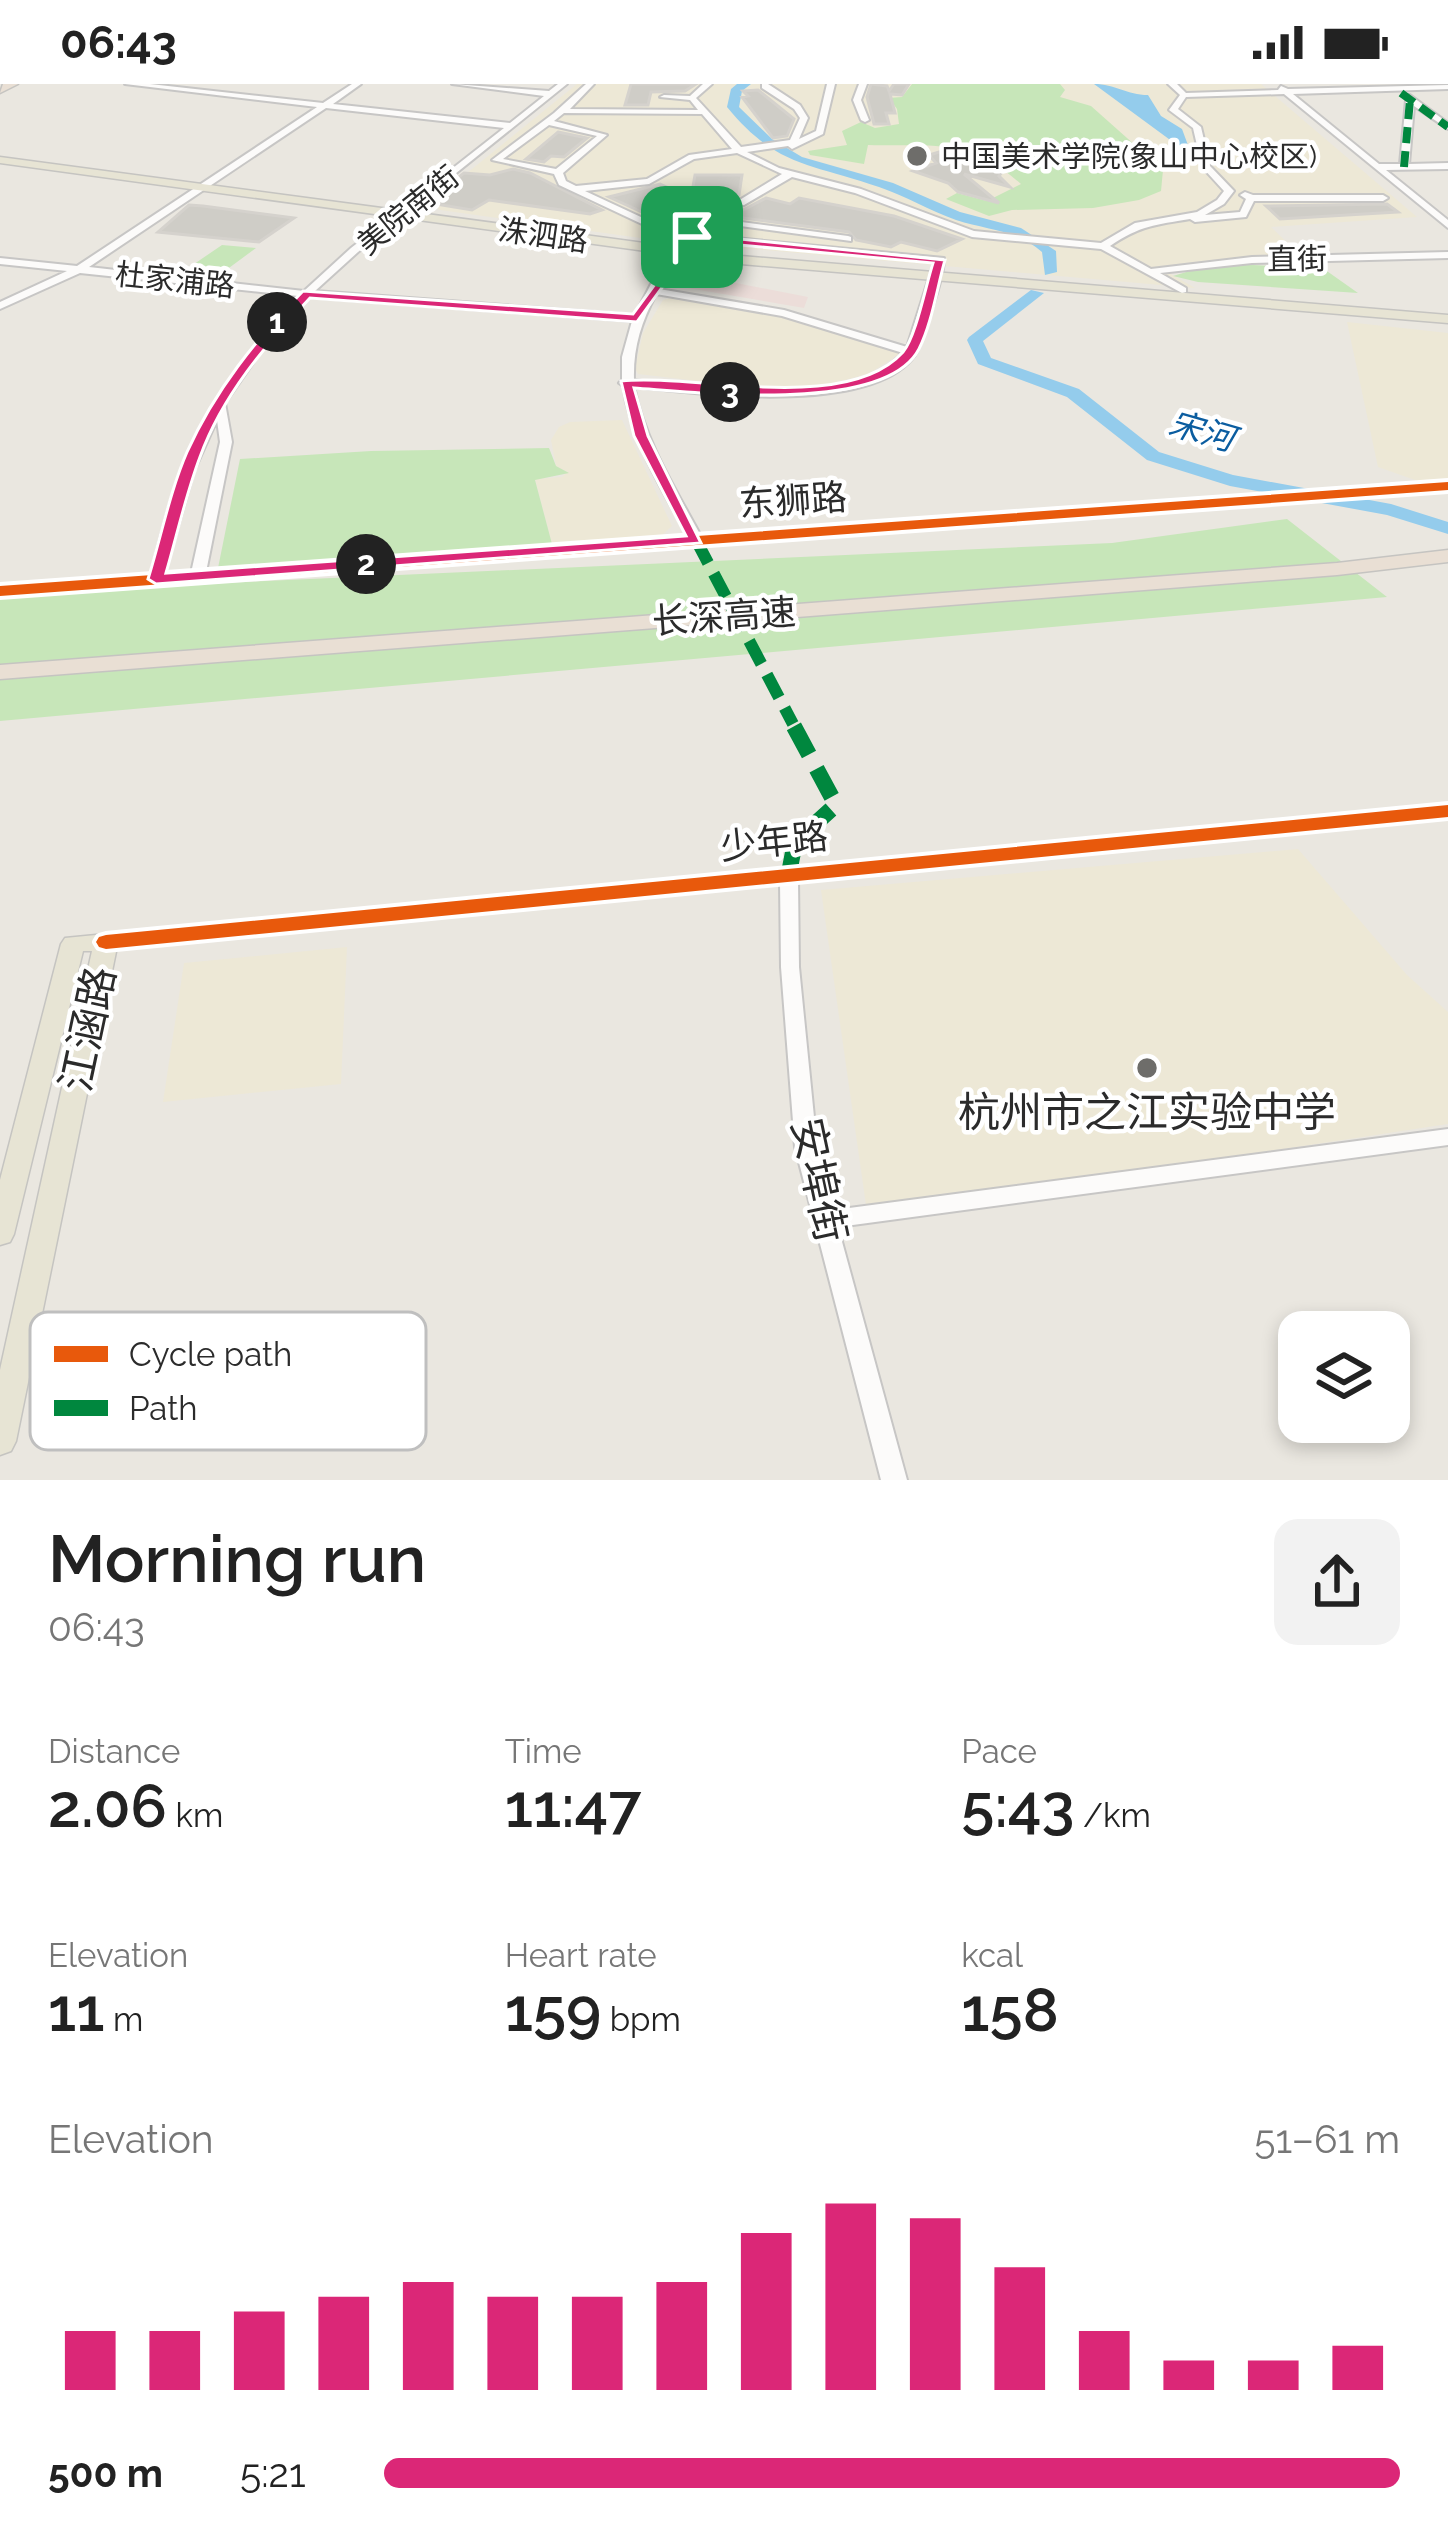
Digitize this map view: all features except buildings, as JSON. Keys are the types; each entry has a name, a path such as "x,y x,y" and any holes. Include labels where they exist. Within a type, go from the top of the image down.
{"highway":[{"path":"0,90 12,84"},
{"name":"长深高速","path":"0,672 1448,552"},
{"name":"长深高速","path":"0,660 1330,564"},
{"path":"0,681 92,664"}],"main road":[{"name":"洙泗路","path":"0,158 406,212 937,274 1448,315"},
{"name":"洙泗路","path":"937,274 1182,290 1448,315"},
{"name":"江涵路","path":"0,1234 73,944 106,942 0,1441"}],"street":[{"path":"129,84 512,126"},
{"path":"0,306 79,270 357,84"},
{"path":"456,84 552,94"},
{"name":"美院南街","path":"156,579 192,457 258,344 307,294 563,84"},
{"path":"558,172 496,160 544,122 568,112 590,84"},
{"path":"664,97 692,98 708,84"},
{"path":"574,190 649,181 692,157 791,146 820,133 831,84"},
{"path":"863,84 857,100 866,120"},
{"path":"1172,84 1184,94 1258,97 1279,91 1448,87"},
{"path":"765,86 797,107 804,118 791,146"},
{"path":"1279,91 1448,226"},
{"path":"1184,94 1172,110 1197,127 1206,167 1229,191 1251,198 1383,198"},
{"path":"1404,167 1406,97 1448,127"},
{"path":"692,98 754,162 858,191 972,234 1103,246 1182,290"},
{"path":"536,108 704,112"},
{"path":"544,122 603,135 558,172"},
{"path":"1376,167 1448,166"},
{"path":"558,172 558,180 574,190 642,221 710,219 848,239"},
{"path":"687,218 700,206 737,205 779,176 793,174"},
{"path":"1188,219 1212,209 1229,191"},
{"path":"1103,246 1136,226 1229,219 1248,211 1251,198"},
{"path":"899,224 921,216"},
{"path":"696,540 641,436 626,383 626,346 654,291 710,219"},
{"name":"直街","path":"1148,270 1252,260 1448,255"},
{"name":"杜家浦路","path":"0,261 307,294 637,318"},
{"path":"626,383 810,393 881,374 912,352 937,274"},
{"path":"654,291 784,313 912,352"},
{"path":"198,575 226,442 221,404"},
{"name":"东狮路","path":"0,591 1448,486"},
{"name":"少年路","path":"106,942 1448,812"},
{"name":"安埠街","path":"790,873 790,967 806,1147 895,1480"},
{"path":"824,1220 1448,1137"}],"shaded area":[{"name":"中国美术学院(象山中心校区)","path":"577,84 1261,84 1417,217 1271,227 1298,253 1159,267 1195,288 662,241 440,210 430,203"},
{"path":"690,274 808,297 804,308 682,287"},
{"path":"677,296 785,316 903,352 868,374 817,387 758,388 638,374 635,368 643,333 663,300"},
{"path":"1347,322 1448,333 1448,479 1418,481 1378,467"},
{"path":"622,420 672,526 660,537 552,544 535,479 562,477 567,472 556,466 551,440 559,427 570,422"},
{"name":"杭州市之江实验中学","path":"1298,849 1407,975 1448,1012 1448,1124 867,1212 821,890"},
{"path":"347,947 341,1084 163,1102 184,963"}],"green space":[{"path":"912,84 1060,84 1065,90 1060,97 1091,106 1163,170 1161,191 1093,208 1012,210 989,216 946,199 957,193 987,201 1021,184 967,152 868,145 864,164 810,155 808,151 847,145 842,131 861,122 875,128 899,124 889,98 902,97"},
{"path":"222,245 256,248 214,279 178,275"},
{"path":"1216,263 1324,269 1358,293 1198,282 1173,276"},
{"path":"549,448 556,466 569,473 535,480 552,544 218,568 240,459"},
{"path":"1287,519 1387,597 0,721 0,593 1112,543"}],"water":[{"path":"1094,84 1148,95 1161,116 1182,129 1192,156"}],"waterway":[{"name":"宋河","path":"745,84 737,89 733,107 783,152 888,185 955,215 1027,235 1049,251 1050,272"},
{"name":"宋河","path":"1036,293 975,340 984,361 1073,393 1153,456 1230,480 1391,510 1448,528"}],"marked path":[{"path":"1401,93 1448,127"},
{"path":"1404,167 1410,100"},
{"path":"696,540 836,805 795,842 789,873"}],"cycle path":[{"path":"0,591 1448,486"},
{"path":"106,942 1448,811"}],"place":[{"name":"中国美术学院(象山中心校区)","path":"917,156"},
{"name":"杭州市之江实验中学","path":"1147,1068"}],"route":[{"path":"692,237 940,260 912,352 881,374 797,394 626,383 641,436 696,540 156,579 192,457 207,426 258,344 307,294 637,318 692,237"}]}
